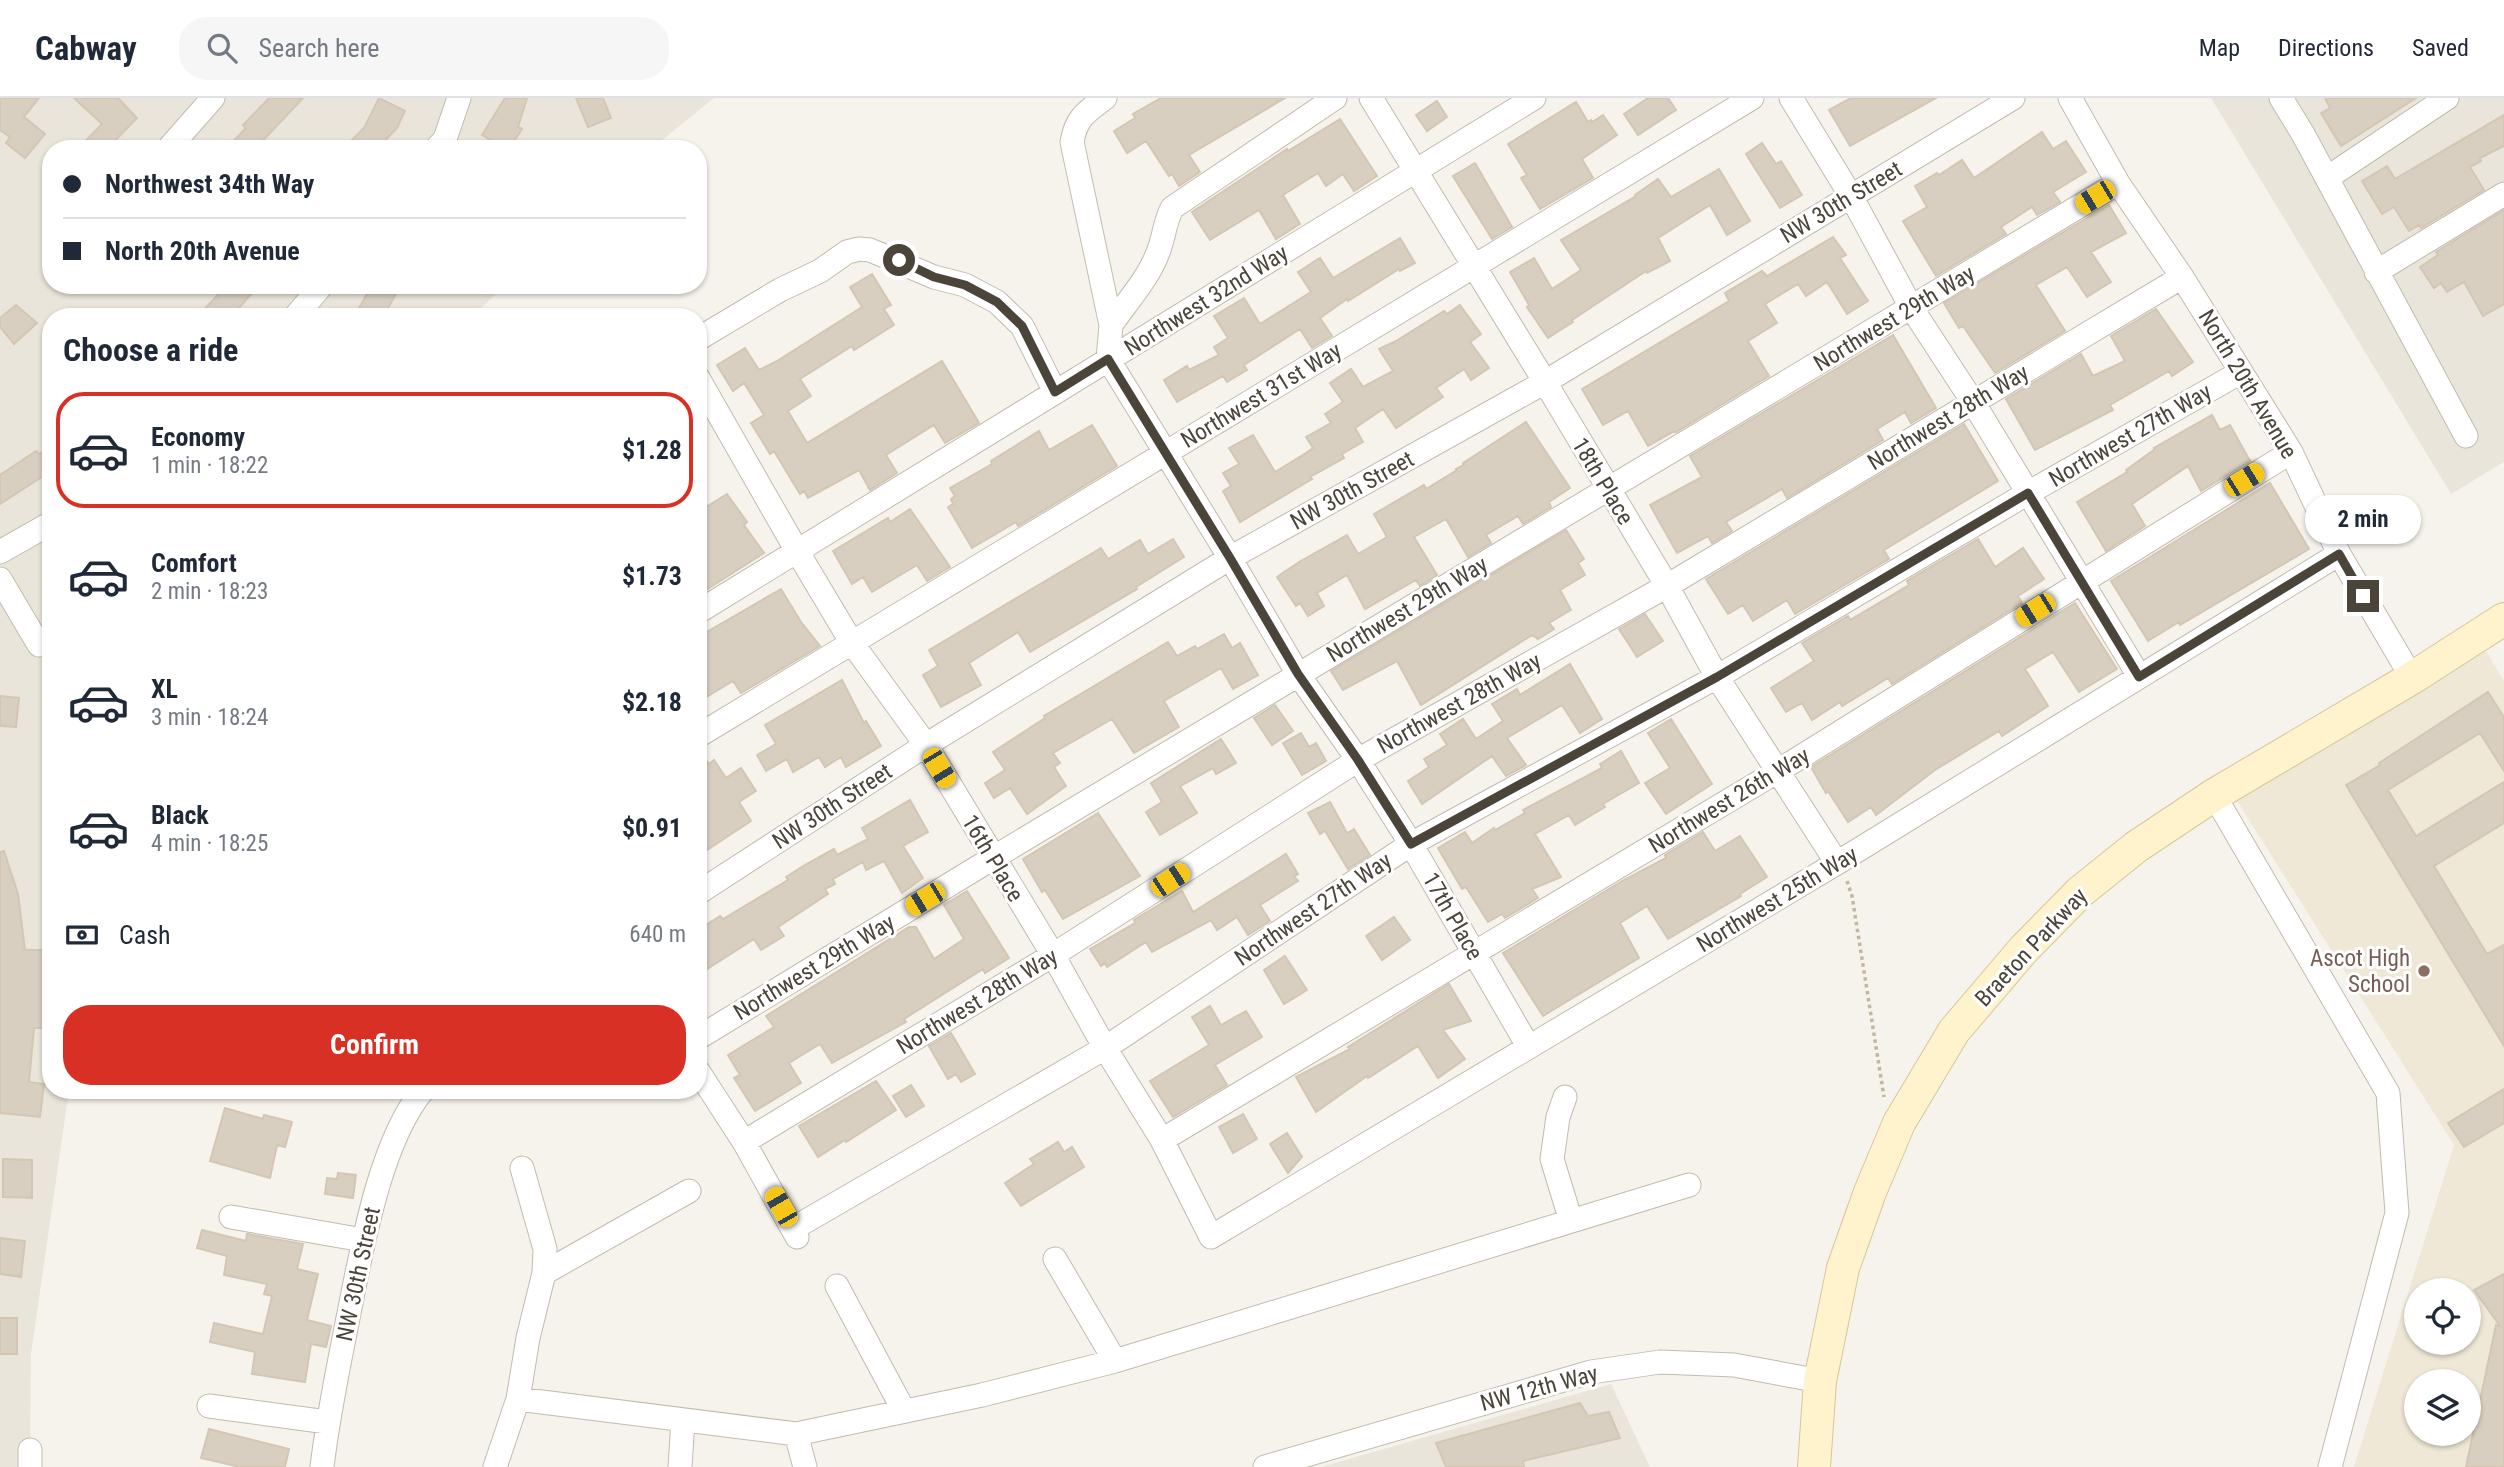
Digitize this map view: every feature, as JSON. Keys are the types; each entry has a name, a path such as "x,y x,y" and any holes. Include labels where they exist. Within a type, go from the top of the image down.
{"street":[{"path":"176,140 213,98"},
{"path":"444,140 459,98"},
{"path":"1105,98 1084,114 1074,127 1072,142 1111,325 1108,359"},
{"path":"1111,325 1156,259 1165,223 1172,208 1335,98"},
{"name":"18th Place","path":"1371,98 1667,586 1717,677 1837,863"},
{"name":"Northwest 32nd Way","path":"707,606 1534,98"},
{"name":"Northwest 31st Way","path":"707,731 1752,98"},
{"path":"1791,98 1851,196 1911,307 1973,402 2139,677"},
{"name":"NW 30th Street","path":"707,887 926,745 1230,558 1545,382 2013,98"},
{"name":"North 20th Avenue","path":"2070,98 2118,183 2182,277 2291,452 2339,554 2412,678"},
{"path":"2281,98 2466,436"},
{"path":"2327,178 2446,98"},
{"name":"Northwest 29th Way","path":"707,1033 1298,674 2118,183"},
{"path":"2376,272 2504,194"},
{"path":"707,334 780,290 820,271 848,252 870,250 934,277 965,285 997,302 1022,326 1055,392"},
{"name":"Northwest 28th Way","path":"744,1142 1053,955 1358,760 1667,586 2182,277"},
{"path":"303,308 314,294"},
{"name":"17th Place","path":"1108,359 1298,674 1358,760 1411,844 1528,1046"},
{"name":"Northwest 27th Way","path":"744,1142 796,1232 1105,1048 1411,844 1717,677 2028,493 2241,372"},
{"name":"16th Place","path":"707,394 852,643 926,745 1053,955 1105,1048 1162,1140 1211,1237"},
{"name":"Northwest 26th Way","path":"1162,1140 1778,771 2081,580 2291,452"},
{"path":"0,552 42,528"},
{"name":"Northwest 25th Way","path":"1211,1237 1837,863 2339,554"},
{"path":"0,579 38,645"},
{"name":"Braeton Parkway","path":"1814,1467 1820,1381 1843,1268 1895,1132 1954,1031 2024,949 2080,892 2136,847 2214,795 2412,678 2504,619"},
{"path":"2214,795 2388,1093 2397,1213 2330,1467"},
{"path":"707,1085 744,1142"},
{"path":"1565,1097 1558,1118 1552,1159 1571,1221"},
{"name":"NW 30th Street","path":"322,1467 327,1422 363,1240 398,1131 418,1099"},
{"path":"495,1467 518,1399 528,1338 544,1273 545,1250 522,1168"},
{"path":"518,1399 796,1434 982,1395 1115,1361 1689,1185"},
{"path":"544,1273 689,1191"},
{"path":"231,1217 363,1240"},
{"path":"1055,1259 1115,1361"},
{"path":"837,1286 904,1411"},
{"name":"NW 12th Way","path":"1265,1467 1337,1457 1591,1372 1660,1362 1734,1365 1820,1381"},
{"path":"209,1406 327,1422"},
{"path":"680,1467 683,1420"},
{"path":"796,1434 806,1467"}],"path":[{"path":"1837,863 1850,887 1884,1097 1895,1132"}],"shaded area":[{"path":"0,98 714,98 662,140 42,140 42,294 496,294 481,308 42,308 42,1099 68,1099 31,1354 30,1467 0,1467"},
{"path":"2211,98 2504,98 2504,462 2451,494"},
{"name":"Ascot High School","path":"2486,651 2504,681 2504,1467 2354,1467 2404,1306 2404,1355 2481,1355 2481,1278 2413,1278 2454,1145 2234,796"},
{"path":"1611,1384 1650,1467 1321,1467"}],"building":[{"path":"0,98 39,98 24,117 45,134 25,158 6,143 10,137 0,130"},
{"path":"74,98 118,98 137,118 116,140 87,140 102,124"},
{"path":"269,98 303,98 263,140 235,140 246,128 243,125"},
{"path":"379,98 405,111 397,128 386,140 352,140 364,128"},
{"path":"505,98 527,98 518,127 522,129 515,140 490,140 482,135"},
{"path":"576,98 603,98 611,118 588,127"},
{"path":"1161,98 1285,98 1189,155 1200,172 1179,186 1172,174 1169,176 1146,141 1127,153 1114,131 1135,118 1133,114"},
{"path":"1648,98 1668,98 1676,110 1638,135 1624,114"},
{"path":"1851,98 1936,98 1850,146 1829,110"},
{"path":"2325,98 2416,98 2341,146 2321,113 2330,108"},
{"path":"1437,101 1447,117 1427,131 1416,115"},
{"path":"1576,102 1588,122 1603,115 1617,135 1582,159 1593,178 1540,209 1521,178 1527,175 1508,144"},
{"path":"2504,115 2504,146 2480,158 2481,161 2470,167 2484,190 2421,228 2419,225 2409,231 2394,207 2382,214 2362,181 2387,166 2395,179"},
{"path":"1340,119 1377,176 1354,191 1343,174 1326,186 1318,173 1283,195 1300,224 1276,239 1259,210 1210,240 1192,212 1287,149 1288,151"},
{"path":"2042,132 2053,149 2066,141 2086,172 2053,192 2060,202 2037,215 2032,207 2001,227 2006,234 1936,276 1903,221 1927,207 1915,186 1962,160 1974,178"},
{"path":"1762,143 1776,164 1781,161 1802,195 1780,208 1746,154"},
{"path":"1475,163 1512,227 1492,239 1453,176"},
{"path":"1719,169 1750,221 1727,235 1710,205 1658,238 1670,261 1647,273 1646,271 1548,338 1527,307 1529,305 1510,272 1534,258 1552,289 1581,270 1561,240 1636,196 1658,179 1671,197"},
{"path":"2109,205 2126,233 2091,252 2111,282 2087,297 2067,267 2036,285 2065,331 1995,373 1963,326 1959,328 1944,303"},
{"path":"2504,210 2504,304 2483,316 2464,282 2447,292 2441,283 2434,288 2420,267 2438,255 2436,252"},
{"path":"1833,237 1846,255 1840,258 1868,301 1847,314 1827,282 1806,296 1798,284 1765,304 1777,323 1748,341 1769,376 1648,446 1628,411 1603,425 1582,389 1729,301 1725,293 1762,271 1767,276"},
{"path":"1400,238 1415,263 1400,271 1399,269 1348,301 1347,299 1320,318 1332,336 1312,348 1300,329 1244,365 1247,370 1227,382 1223,376 1177,402 1164,380 1187,366 1189,370 1219,355 1214,347 1228,338 1214,316 1244,298 1260,324 1311,292 1298,272 1320,258 1333,278"},
{"path":"872,274 891,305 884,309 894,325 854,350 852,346 800,379 811,396 788,411 807,443 942,361 979,423 945,443 934,425 886,455 897,473 870,490 859,470 808,498 804,491 800,494 774,451 770,454 751,423 764,415 744,383 733,391 717,365 745,348 759,370 777,361 862,307 850,287"},
{"path":"219,294 251,294 239,308 205,308"},
{"path":"367,294 396,294 388,308 359,308"},
{"path":"16,305 37,323 14,344 0,327 0,318"},
{"path":"1460,305 1481,334 1470,342 1489,368 1471,380 1464,369 1436,388 1443,397 1396,428 1383,409 1355,428 1363,442 1342,454 1344,458 1240,522 1223,491 1231,486 1223,473 1239,464 1229,448 1253,435 1275,472 1306,453 1313,448 1306,437 1331,423 1325,414 1343,402 1330,383 1351,369 1363,387 1393,371 1379,349 1444,311 1447,314"},
{"path":"2156,309 2193,362 2172,376 2169,371 2110,405 2113,410 2035,450 2006,399 2081,354 2093,376 2125,361 2111,336"},
{"path":"1893,335 1936,408 1911,423 1905,412 1877,429 1883,440 1787,498 1782,489 1726,522 1732,531 1712,543 1708,536 1677,553 1650,505 1702,477 1690,456"},
{"path":"2212,415 2220,430 2230,425 2250,461 2201,491 2188,466 2132,504 2145,526 2106,551 2077,502 2127,472 2126,470 2154,448"},
{"path":"1526,422 1570,488 1549,502 1551,507 1523,524 1518,516 1486,535 1491,543 1468,557 1446,519 1414,537 1437,575 1420,586 1416,580 1365,609 1347,575 1317,593 1324,606 1308,616 1300,603 1296,606 1277,577 1347,535 1358,554 1387,537 1374,514 1424,485 1426,489"},
{"path":"1964,424 1998,481 1884,550 1889,559 1795,614 1787,600 1753,621 1743,605 1728,614 1706,579"},
{"path":"1092,425 1117,466 1018,526 1016,522 972,548 948,507 953,504 951,499 955,496 950,488 992,464 991,461 1039,431 1049,450"},
{"path":"36,451 39,454 42,452 42,477 0,504 0,475"},
{"path":"2270,483 2309,549 2148,641 2111,581"},
{"path":"727,494 764,553 707,589 707,506"},
{"path":"910,509 950,567 927,581 917,565 872,592 863,577 852,584 833,551 888,518 890,522"},
{"path":"1566,530 1584,559 1578,563 1585,575 1560,590 1571,610 1549,623 1554,629 1538,639 1532,635 1421,705 1397,661 1343,690 1331,671"},
{"path":"1173,539 1184,557 1136,587 1137,589 1030,652 1018,632 969,663 981,685 941,707 923,675 938,666 929,650 1101,548 1108,559 1140,540 1148,554"},
{"path":"1978,539 1995,567 2023,548 2044,579 2018,596 2022,603 1892,684 1888,678 1842,706 1840,702 1812,720 1802,703 1786,712 1771,688 1814,661 1802,643 1848,616 1850,620 1909,585 1907,581"},
{"path":"781,589 801,622 820,646 741,693 733,681 707,697 707,632"},
{"path":"2075,603 2117,669 2079,692 2053,652 2025,669 2048,706 2002,736 1999,731 1935,770 1876,815 1871,807 1848,822 1811,767"},
{"path":"1645,614 1663,641 1637,657 1619,629"},
{"path":"1224,634 1232,648 1240,643 1258,675 1233,689 1221,668 1164,701 1179,727 1134,753 1112,719 1053,753 1060,763 1054,767 1066,786 1027,814 1010,788 994,798 985,783 1005,770 993,752 1045,718 1044,716 1168,642 1177,656 1195,646 1197,649"},
{"path":"1570,664 1602,719 1580,733 1562,705 1507,738 1526,765 1506,776 1492,756 1422,804 1408,781 1429,767 1424,759 1447,745 1440,734 1463,719 1476,739 1503,721 1492,704 1517,689 1520,695"},
{"path":"842,680 864,723 866,721 881,746 846,767 841,757 825,767 819,757 793,772 787,759 766,771 757,755 776,744 765,725"},
{"path":"2488,692 2504,717 2504,771 2480,733 2388,790 2416,836 2504,782 2504,823 2434,866 2487,954 2504,945 2504,1046 2346,785"},
{"path":"0,696 19,698 16,727 0,726"},
{"path":"1275,705 1293,731 1272,745 1254,718"},
{"path":"1671,719 1712,784 1666,814 1645,783 1670,768 1648,733"},
{"path":"1301,733 1309,747 1316,743 1326,761 1302,775 1283,743"},
{"path":"1221,739 1236,763 1216,774 1213,768 1180,786 1197,813 1160,835 1146,812 1162,802 1151,783"},
{"path":"1621,751 1639,783 1603,804 1605,807 1575,825 1569,815 1535,834 1561,877 1532,889 1538,898 1505,918 1502,914 1488,922 1466,887 1462,889 1438,848 1465,832 1472,843 1494,828 1495,830 1525,813 1523,810 1602,768 1600,764"},
{"path":"714,760 726,778 741,768 756,791 739,802 751,821 707,850 707,761 709,764"},
{"path":"910,800 928,832 903,846 923,878 902,893 884,861 866,870 863,862 833,879 835,884 825,889 828,894 778,927 784,936 761,950 754,939 707,969 707,924 720,916 723,919 788,880 786,877 803,866 834,849 837,855 868,839 862,828"},
{"path":"1330,802 1347,833 1354,829 1370,855 1348,869 1325,831 1320,834 1308,813"},
{"path":"1098,813 1140,876 1063,919 1045,890 1042,892 1023,859"},
{"path":"1703,832 1715,851 1740,836 1767,877 1740,894 1741,896 1668,939 1647,906 1620,923 1639,958 1543,1016 1503,953 1622,881 1666,858 1665,855"},
{"path":"4,851 18,894 25,950 42,950 42,1028 34,1028 29,1082 42,1084 40,1117 0,1113 0,852"},
{"path":"1286,854 1298,874 1294,876 1298,881 1260,905 1270,921 1248,935 1237,917 1217,930 1211,920 1152,952 1146,942 1107,967 1105,963 1101,966 1090,949 1182,891 1193,912"},
{"path":"967,891 1009,958 985,973 983,969 904,1019 906,1022 832,1063 820,1044 789,1063 801,1083 755,1111 734,1078 740,1075 728,1055 774,1027 766,1016 909,927 916,927 934,959 964,939 944,905"},
{"path":"1394,917 1410,940 1382,960 1366,936"},
{"path":"1285,956 1307,990 1284,1004 1264,970"},
{"path":"1449,984 1471,1021 1443,1030 1465,1059 1438,1078 1418,1046 1368,1078 1367,1076 1316,1112 1296,1077 1350,1049 1348,1047"},
{"path":"1210,1006 1221,1025 1246,1011 1262,1037 1215,1065 1227,1085 1173,1117 1150,1081 1209,1045 1192,1017"},
{"path":"951,1033 975,1074 961,1082 956,1074 948,1079 929,1046"},
{"path":"876,1081 896,1110 818,1157 799,1126"},
{"path":"911,1085 924,1106 906,1117 893,1096"},
{"path":"2504,1089 2504,1123 2464,1147 2448,1123"},
{"path":"225,1108 263,1119 264,1115 292,1122 285,1147 277,1145 270,1178 210,1161"},
{"path":"1243,1114 1257,1139 1233,1153 1219,1127"},
{"path":"1287,1133 1302,1157 1288,1173 1270,1144"},
{"path":"1058,1142 1064,1152 1072,1147 1084,1167 1021,1206 1005,1183 1034,1164 1030,1159"},
{"path":"3,1159 32,1160 32,1198 3,1197"},
{"path":"338,1173 356,1175 353,1198 325,1194 327,1178 337,1179"},
{"path":"202,1230 246,1241 247,1234 303,1244 297,1269 318,1274 307,1320 331,1326 326,1347 311,1344 305,1382 252,1374 255,1352 210,1342 214,1323 263,1334 272,1296 264,1294 267,1284 224,1275 227,1256 197,1248"},
{"path":"0,1238 25,1241 21,1277 0,1274"},
{"path":"2504,1274 2504,1467 2466,1467 2470,1446 2481,1446 2481,1396 2496,1325 2500,1326 2481,1300 2481,1286"},
{"path":"0,1318 17,1318 17,1354 0,1354"},
{"path":"1580,1403 1588,1416 1609,1412 1620,1438 1523,1461 1524,1467 1446,1467 1436,1443"},
{"path":"209,1429 289,1449 285,1467 240,1467 201,1458"}],"place":[{"name":"Ascot High School","path":"2424,971"}],"route":[{"path":"899,260 934,277 965,285 997,302 1022,326 1055,392 1108,359 1298,674 1358,760 1411,844 1717,677 2028,493 2139,677 2339,554 2363,596"}]}
